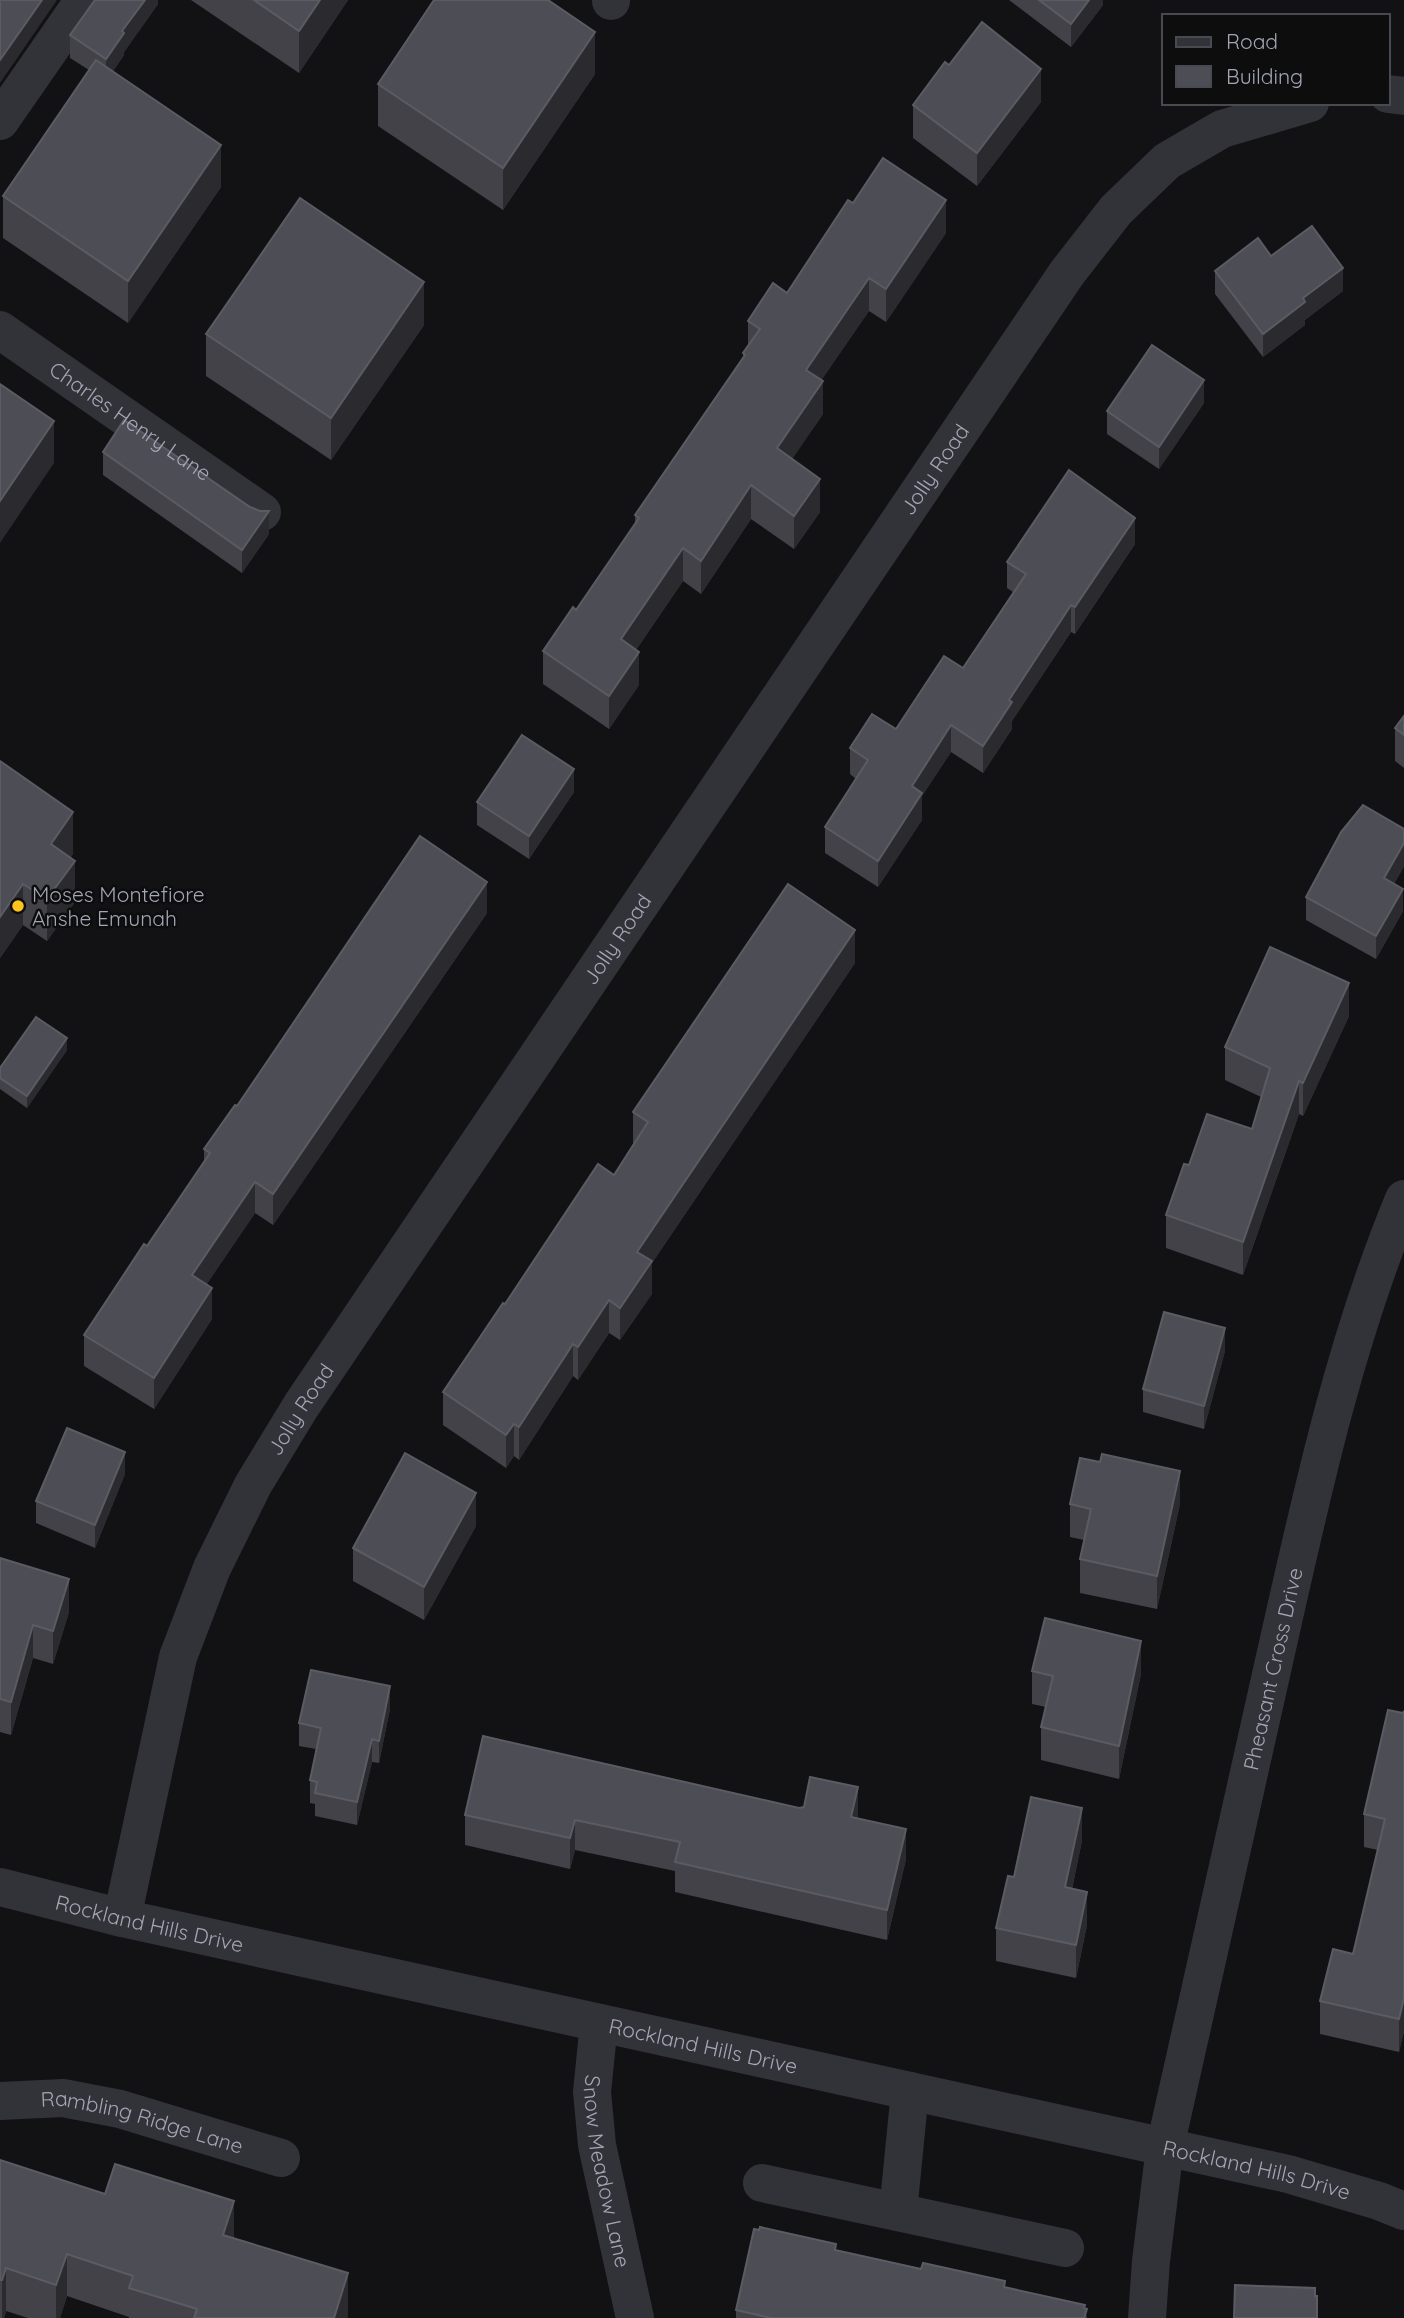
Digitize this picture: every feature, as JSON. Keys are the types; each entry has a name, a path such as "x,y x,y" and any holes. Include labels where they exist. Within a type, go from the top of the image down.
{"street":[{"path":"0,121 84,0"},
{"name":"Jolly Road","path":"122,1917 178,1657 212,1568 253,1485 301,1406 1067,273 1116,210 1167,161 1222,129 1303,105"},
{"name":"Charles Henry Lane","path":"0,330 262,512"},
{"name":"Pheasant Cross Drive","path":"1147,2318 1165,2147 1318,1466 1352,1345 1387,1239 1404,1199"},
{"name":"Rockland Hills Drive","path":"0,1887 122,1917 1288,2174 1404,2211"},
{"name":"Snow Meadow Lane","path":"598,2023 592,2092 597,2145 635,2318"},
{"path":"898,2212 910,2091"},
{"name":"Rambling Ridge Lane","path":"0,2101 63,2098 120,2109 281,2158"},
{"path":"762,2183 1065,2248"}],"building":[{"path":"0,0 42,0 0,60"},
{"path":"95,0 145,0 106,59 70,35"},
{"path":"254,0 320,0 299,31"},
{"path":"434,0 548,0 595,32 503,168 378,84"},
{"path":"1039,0 1089,0 1071,24"},
{"path":"982,22 1041,69 977,153 913,105 945,62 949,65"},
{"path":"96,60 221,145 128,281 3,196"},
{"path":"883,158 946,200 886,289 869,278 806,370 823,381 777,448 820,479 794,516 751,485 701,561 683,548 621,639 639,652 609,696 543,651 573,607 576,610 639,518 635,515 745,355 743,353 760,329 748,321 773,283 787,293 848,200 853,203"},
{"path":"300,198 424,282 331,418 206,334"},
{"path":"1312,226 1343,268 1303,298 1305,302 1263,334 1215,271 1258,238 1271,256"},
{"path":"1152,345 1204,380 1159,447 1107,411"},
{"path":"0,384 54,421 0,501"},
{"path":"124,420 250,507 269,511 242,550 103,452"},
{"path":"1069,470 1135,518 1075,607 1071,605 1009,700 1012,702 983,746 951,725 912,786 922,793 878,861 825,827 868,760 850,748 872,714 896,729 944,656 963,668 1026,574 1007,562"},
{"path":"1404,716 1404,735 1395,728"},
{"path":"522,735 574,769 529,836 477,802"},
{"path":"0,761 73,812 51,844 75,861 47,899 23,884 0,917"},
{"path":"1363,805 1404,829 1404,843 1384,878 1403,889 1376,936 1306,897 1341,832"},
{"path":"420,836 487,882 273,1194 255,1182 192,1275 212,1288 154,1378 84,1335 144,1244 147,1246 210,1153 204,1149 235,1105 237,1106"},
{"path":"788,884 855,930 637,1252 652,1261 620,1308 609,1300 578,1347 573,1344 519,1427 514,1424 506,1435 443,1392 598,1164 614,1175 648,1122 633,1112"},
{"path":"1270,947 1349,983 1303,1083 1299,1081 1243,1242 1166,1215 1184,1164 1189,1165 1207,1114 1252,1129 1270,1068 1225,1047"},
{"path":"36,1017 67,1038 27,1096 0,1078 0,1068"},
{"path":"1164,1312 1225,1328 1204,1406 1143,1389"},
{"path":"67,1428 125,1452 95,1525 36,1501"},
{"path":"405,1453 476,1493 424,1587 353,1548"},
{"path":"1102,1454 1180,1471 1157,1576 1080,1559 1091,1509 1070,1504 1080,1458 1100,1462"},
{"path":"0,1558 69,1579 53,1631 33,1625 11,1702 0,1699"},
{"path":"1045,1618 1141,1641 1119,1746 1041,1727 1053,1676 1032,1671"},
{"path":"311,1670 390,1686 379,1741 372,1739 357,1802 315,1793 317,1782 310,1780 321,1728 299,1723"},
{"path":"1388,1710 1404,1711 1404,1998 1399,2019 1320,2001 1333,1949 1353,1954 1385,1819 1364,1814"},
{"path":"483,1736 799,1808 804,1807 810,1777 858,1787 851,1817 906,1829 887,1910 675,1862 680,1842 575,1820 570,1838 465,1815"},
{"path":"1031,1797 1082,1808 1065,1887 1087,1892 1076,1945 996,1928 1008,1876 1014,1877"},
{"path":"0,2160 105,2194 115,2164 234,2201 223,2235 348,2273 334,2318 194,2318 197,2309 129,2288 133,2276 67,2254 56,2285 6,2268 0,2280"},
{"path":"760,2227 836,2244 835,2250 921,2269 923,2263 1005,2281 1004,2287 1085,2305 1084,2308 1087,2309 1084,2318 771,2318 736,2310 754,2229 759,2230"},
{"path":"1235,2285 1315,2288 1317,2318 1234,2318"}],"place":[{"name":"Moses Montefiore Anshe Emunah","path":"18,906"}]}
